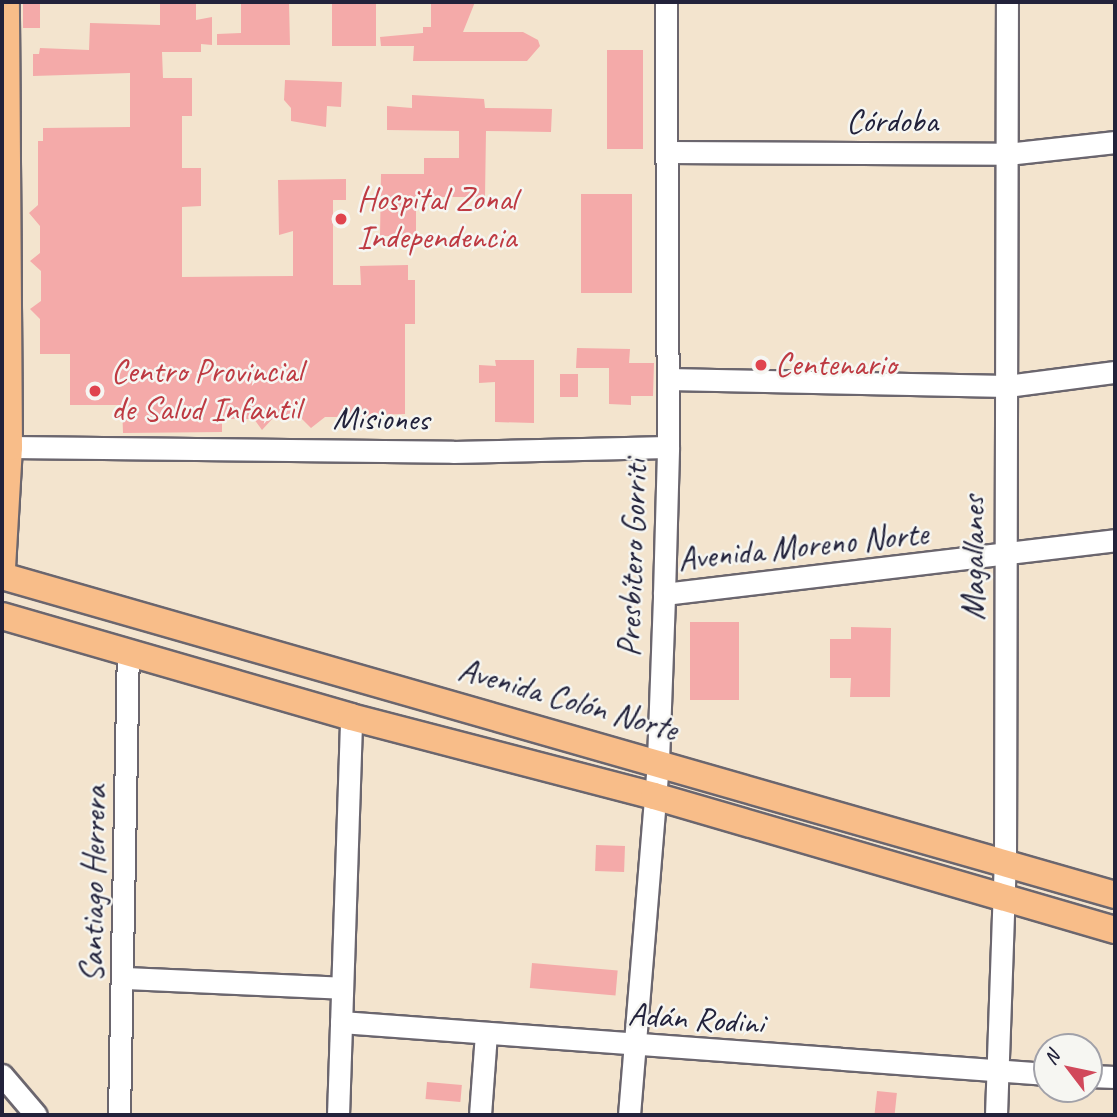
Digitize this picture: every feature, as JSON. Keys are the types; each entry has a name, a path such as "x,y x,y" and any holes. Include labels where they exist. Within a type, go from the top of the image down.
{"main road":[{"path":"2,568 9,447 4,318 6,2"},
{"name":"Avenida Colón Norte","path":"2,576 658,761 1115,895"},
{"name":"Avenida Colón Norte","path":"2,616 351,717 654,796 1115,930"}],"street":[{"name":"Presbítero Gorriti","path":"629,1115 658,761 664,594 668,447 666,2"},
{"name":"Magallanes","path":"996,1115 1005,898 1007,2"},
{"name":"Córdoba","path":"668,152 1007,154 1115,142"},
{"path":"668,379 1007,386 1115,372"},
{"name":"Misiones","path":"9,447 453,452 668,447"},
{"name":"Avenida Moreno Norte","path":"664,594 1005,556 1115,540"},
{"name":"Santiago Herrera","path":"119,1115 125,978 128,654"},
{"path":"338,1115 351,717"},
{"path":"125,978 342,988"},
{"name":"Adán Rodini","path":"341,1023 1033,1073"},
{"path":"480,1115 486,1034"},
{"path":"2,1075 36,1115"}],"building":[{"path":"160,2 196,2 196,20 212,17 212,45 201,44 201,52 162,52 163,78 192,78 192,116 182,116 182,168 201,168 201,206 182,207 182,277 293,276 293,231 279,235 278,180 346,179 346,200 333,200 333,285 361,285 360,266 408,265 408,280 415,280 415,324 405,324 405,414 373,415 360,426 351,417 325,417 311,428 300,417 274,417 262,430 254,419 222,419 222,432 123,433 122,405 70,405 70,354 40,354 40,319 30,309 41,301 41,271 30,261 40,253 40,226 29,213 38,205 38,141 43,141 43,128 130,127 130,73 33,76 33,54 39,54 40,48 89,50 90,23 160,25"},
{"path":"241,2 289,2 290,45 217,45 217,34 241,33"},
{"path":"332,2 376,2 376,46 332,46"},
{"path":"431,2 475,2 463,32 523,32 538,40 540,46 527,61 413,61 414,46 381,46 380,37 423,33 423,27 431,27"},
{"path":"23,4 40,4 40,28 23,28"},
{"path":"607,50 643,50 643,149 607,149"},
{"path":"285,80 342,82 341,107 327,106 326,127 291,121 291,108 284,100"},
{"path":"412,95 484,99 485,108 552,109 551,132 486,131 485,197 416,197 416,236 380,236 381,174 424,174 424,158 459,158 459,131 387,130 387,106 412,108"},
{"path":"581,194 632,194 632,293 581,293"},
{"path":"577,348 630,349 629,363 654,363 653,396 631,396 631,405 609,404 609,368 576,368"},
{"path":"495,360 534,360 534,423 495,422 495,382 479,383 479,365 496,366"},
{"path":"560,374 578,374 578,397 560,397"},
{"path":"690,622 739,622 739,700 690,700"},
{"path":"851,627 891,628 890,697 850,697 851,678 830,678 830,639 851,639"},
{"path":"596,845 625,846 624,872 595,871"},
{"path":"532,963 618,970 615,995 530,988"},
{"path":"427,1082 462,1085 460,1102 426,1099"},
{"path":"877,1091 897,1093 895,1115 874,1115"}],"place":[{"name":"Hospital Zonal Independencia","path":"341,219"},
{"name":"Centenario","path":"761,365"},
{"name":"Centro Provincial de Salud Infantil","path":"95,391"}]}
